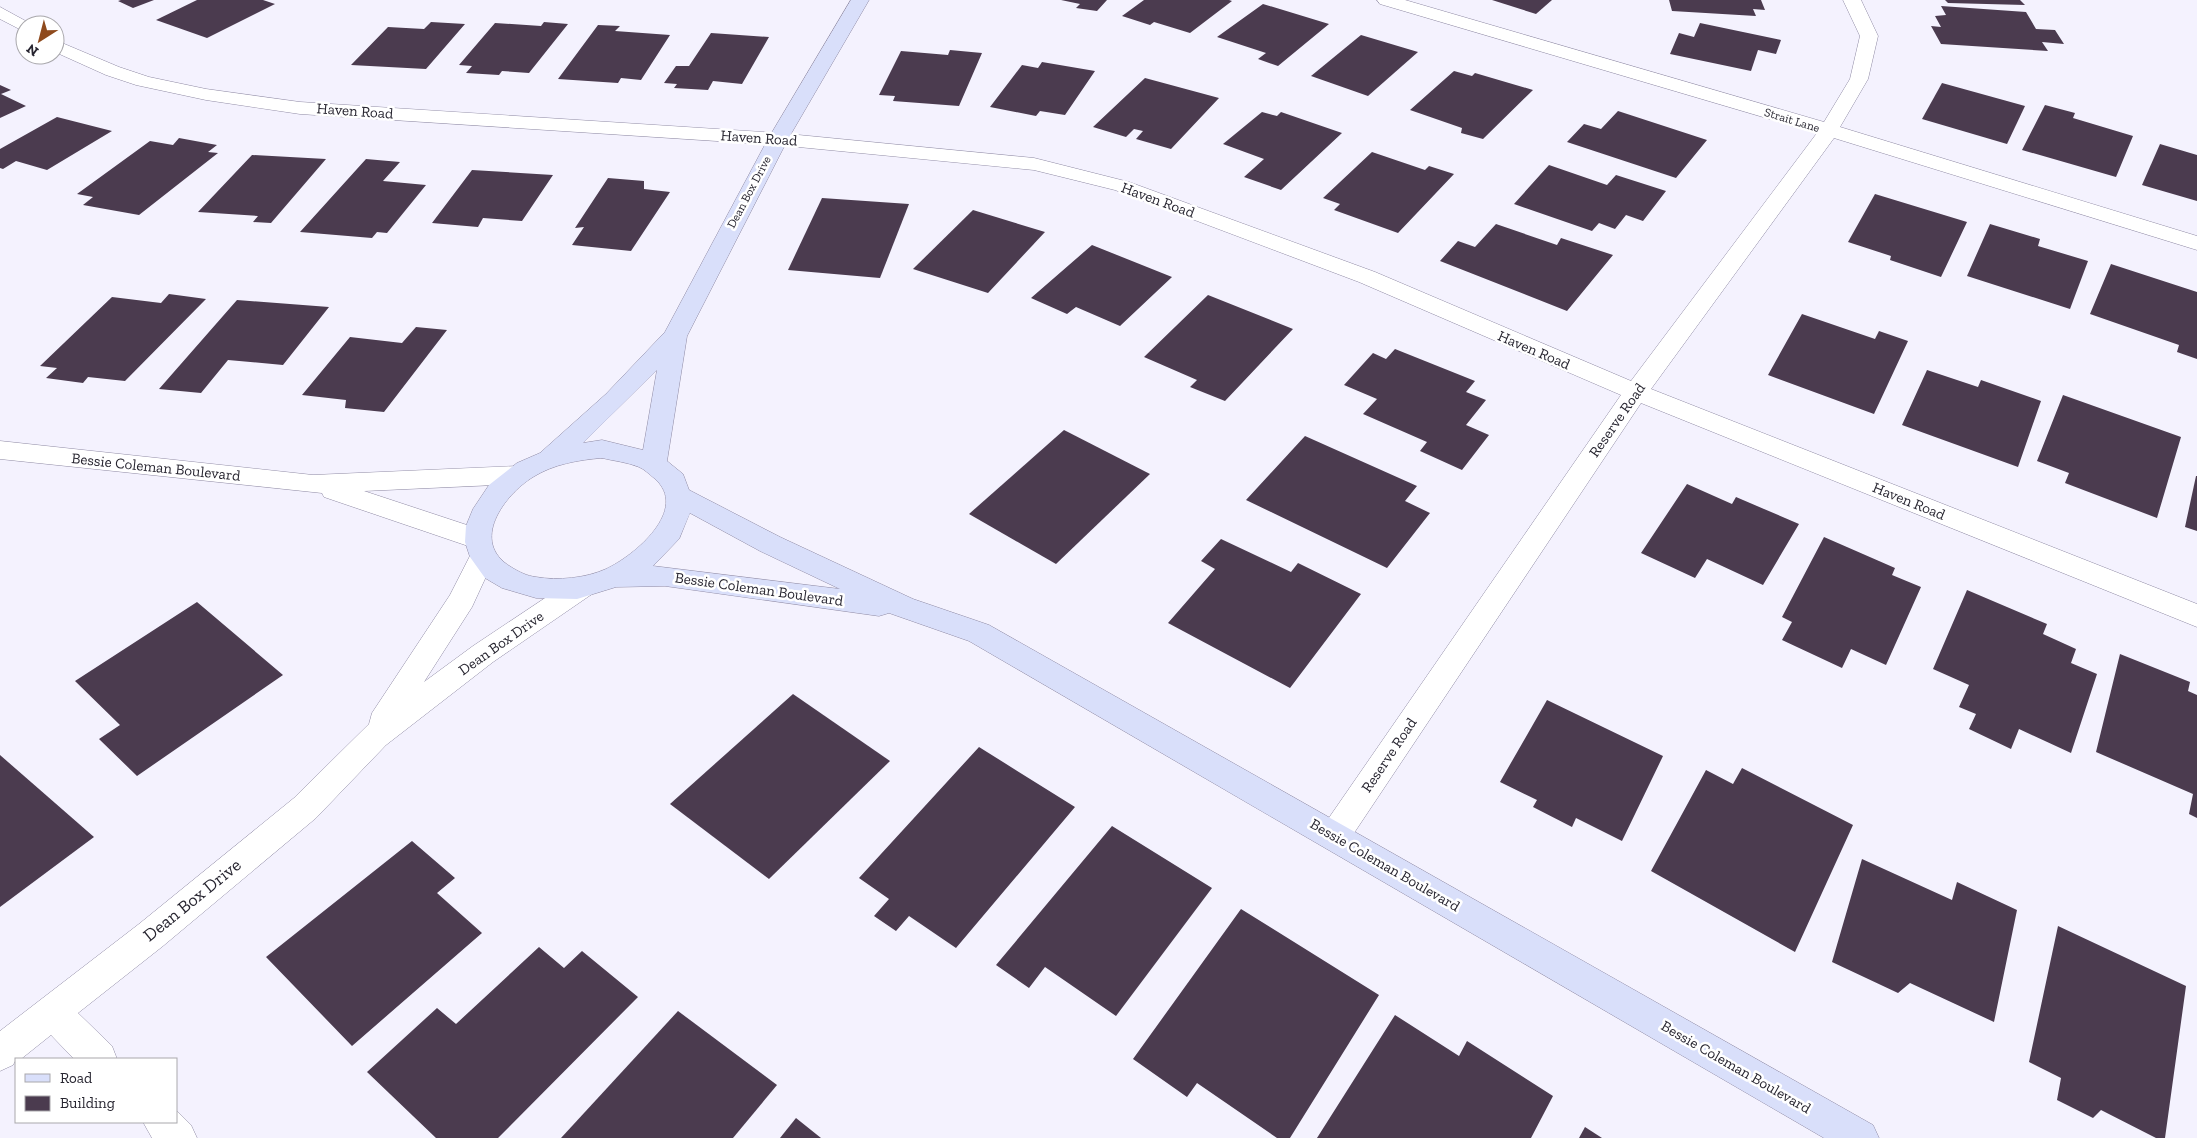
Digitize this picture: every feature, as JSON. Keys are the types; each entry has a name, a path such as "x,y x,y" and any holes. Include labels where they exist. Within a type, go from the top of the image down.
{"street":[{"name":"Dean Box Drive","path":"545,461 598,418 637,380 675,336 778,139 860,0"},
{"name":"Strait Lane","path":"1386,0 2197,243"},
{"name":"Reserve Road","path":"1335,835 1614,422 1828,132 1860,79 1869,36 1852,0"},
{"path":"0,12 15,21"},
{"name":"Haven Road","path":"65,50 97,64 166,87 300,108 778,139 1034,164 1122,186 1367,278 1637,392 2197,616"},
{"name":"Dean Box Drive","path":"654,461 675,336"},
{"path":"602,449 629,452 654,461 671,476 679,496 677,518 665,540 644,561 615,578 582,587 548,590 517,584 496,572 480,547 483,513 497,493 518,475 545,461 573,452 602,449"},
{"name":"Bessie Coleman Boulevard","path":"0,450 312,484 518,475"},
{"name":"Bessie Coleman Boulevard","path":"312,484 480,547"},
{"name":"Bessie Coleman Boulevard","path":"679,496 770,544 903,608 979,633 1335,835 1860,1138"},
{"name":"Dean Box Drive","path":"374,736 462,599 480,547"},
{"name":"Bessie Coleman Boulevard","path":"615,578 665,576 903,608"},
{"name":"Dean Box Drive","path":"0,1053 151,934 305,808 374,736 483,654 582,587"},
{"path":"52,1012 98,1058"},
{"path":"163,1123 178,1138"}],"building":[{"path":"154,0 133,8 118,1"},
{"path":"197,0 263,0 275,4 207,38 156,20"},
{"path":"1061,0 1107,0 1097,11 1076,8 1080,4"},
{"path":"1144,0 1232,1 1190,33 1154,22 1150,25 1122,16"},
{"path":"1492,0 1552,0 1536,14"},
{"path":"1669,0 1761,0 1765,10 1753,9 1756,16 1672,11"},
{"path":"1945,0 2020,0 2025,5 1948,3"},
{"path":"1263,4 1329,24 1278,66 1258,59 1266,53 1217,37"},
{"path":"1941,6 2026,12 2036,29 2055,30 2064,44 2042,42 2048,51 1941,44 1931,26 1941,27 1935,16 1946,15"},
{"path":"431,22 465,24 426,69 351,65 388,27 424,29"},
{"path":"544,22 568,24 529,73 502,71 499,75 466,73 472,66 459,65 495,23 541,26"},
{"path":"1700,23 1781,40 1776,54 1758,50 1751,71 1670,54 1679,33 1694,37"},
{"path":"598,25 620,26 615,31 670,35 641,80 621,78 618,83 558,79"},
{"path":"711,33 769,37 742,84 713,81 708,90 674,88 677,84 664,83 676,66 689,66"},
{"path":"1361,35 1418,52 1368,96 1311,76"},
{"path":"950,50 982,53 959,106 893,101 895,96 879,95 901,51 948,55"},
{"path":"1042,62 1095,71 1065,115 1040,111 1036,116 990,107 1022,65 1038,68"},
{"path":"1454,71 1472,76 1475,73 1533,90 1483,139 1461,133 1462,128 1410,110"},
{"path":"1145,78 1219,98 1171,149 1136,139 1143,131 1134,129 1126,137 1093,127"},
{"path":"1942,83 2025,106 2007,144 1922,119"},
{"path":"0,85 11,90 1,94 26,106 0,118"},
{"path":"2045,105 2075,113 2073,118 2133,136 2116,177 2022,150"},
{"path":"1618,111 1707,140 1676,178 1567,142 1584,124 1601,129"},
{"path":"1262,112 1277,116 1281,112 1342,133 1281,190 1244,177 1264,159 1223,144"},
{"path":"57,117 112,131 47,170 16,161 3,169 0,168 0,149"},
{"path":"179,138 217,145 208,152 218,153 139,215 83,205 93,197 77,194 150,141 173,145"},
{"path":"2160,144 2197,155 2197,201 2142,185"},
{"path":"1372,152 1425,170 1429,166 1454,174 1398,233 1334,210 1340,204 1323,198"},
{"path":"252,155 326,159 271,223 253,222 258,216 198,212"},
{"path":"366,159 400,162 383,181 426,185 387,233 377,232 372,238 300,232"},
{"path":"1549,165 1607,185 1616,175 1666,191 1643,221 1626,215 1615,229 1599,223 1592,231 1514,204"},
{"path":"472,170 553,175 522,221 483,218 478,227 432,223"},
{"path":"608,178 644,181 644,189 670,192 631,251 572,245 584,227 575,228"},
{"path":"1875,194 1967,222 1941,277 1890,260 1891,256 1848,242"},
{"path":"822,198 909,204 880,278 788,270"},
{"path":"973,210 1045,232 988,293 913,269"},
{"path":"1496,224 1557,245 1561,238 1613,255 1567,311 1440,261 1458,241 1475,247"},
{"path":"1990,224 2040,239 2038,246 2088,261 2070,309 1967,276"},
{"path":"1092,245 1172,277 1120,326 1076,307 1067,314 1031,298"},
{"path":"2111,264 2197,292 2197,359 2177,352 2179,345 2090,314"},
{"path":"169,294 206,299 125,381 88,377 83,383 46,378 57,368 40,366 112,297 161,303"},
{"path":"1208,295 1293,329 1225,401 1190,387 1197,380 1144,357"},
{"path":"237,300 329,307 283,365 228,360 201,393 159,389"},
{"path":"1802,314 1875,339 1879,331 1908,341 1874,414 1768,375"},
{"path":"416,327 447,330 384,412 345,408 346,400 302,395 350,337 402,343"},
{"path":"1395,349 1475,381 1466,392 1486,400 1466,425 1489,435 1462,470 1420,451 1427,442 1363,414 1377,399 1344,385 1373,353 1386,359"},
{"path":"1927,370 1978,387 1981,380 2041,401 2018,467 1902,425"},
{"path":"2063,395 2181,437 2157,518 2065,483 2069,473 2037,461"},
{"path":"1064,430 1150,474 1056,564 969,514"},
{"path":"1305,436 1417,486 1405,501 1430,513 1387,568 1246,500"},
{"path":"2197,476 2197,531 2185,527"},
{"path":"1687,484 1732,504 1736,497 1799,524 1763,585 1707,559 1695,578 1641,553"},
{"path":"1824,537 1895,568 1892,575 1921,587 1886,665 1851,649 1842,668 1782,640 1792,622 1782,617"},
{"path":"1221,539 1291,572 1298,563 1361,594 1290,688 1168,623 1215,569 1201,561"},
{"path":"1967,590 2047,624 2043,634 2076,649 2071,663 2097,674 2071,753 2019,729 2011,749 1969,729 1976,714 1959,707 1969,685 1933,669"},
{"path":"197,602 283,675 137,776 99,739 120,725 75,681"},
{"path":"2120,654 2190,682 2188,691 2197,695 2197,818 2189,814 2193,794 2096,752"},
{"path":"793,694 890,761 769,879 670,804"},
{"path":"1547,700 1663,756 1622,841 1576,818 1572,827 1533,807 1537,800 1500,782"},
{"path":"979,747 1075,807 956,948 909,916 896,931 874,916 889,899 859,878"},
{"path":"0,755 94,837 0,907"},
{"path":"1742,768 1853,825 1795,952 1651,871 1706,770 1733,784"},
{"path":"1112,826 1212,888 1116,1016 1045,967 1029,988 996,965"},
{"path":"412,841 455,878 437,893 482,933 352,1046 266,957"},
{"path":"1862,859 1952,900 1957,882 2017,910 1994,1022 1910,983 1898,993 1832,962"},
{"path":"1241,909 1379,995 1290,1138 1277,1138 1197,1083 1187,1097 1133,1059"},
{"path":"2058,926 2186,986 2165,1138 2156,1138 2101,1110 2093,1118 2057,1100 2061,1078 2029,1062"},
{"path":"539,947 564,968 582,951 638,997 498,1138 436,1138 367,1072 437,1008 456,1024"},
{"path":"678,1011 777,1085 733,1138 561,1138"},
{"path":"1395,1015 1459,1056 1467,1041 1553,1096 1531,1138 1317,1138"},
{"path":"796,1118 821,1138 780,1138"},
{"path":"1585,1127 1602,1138 1579,1138"}]}
